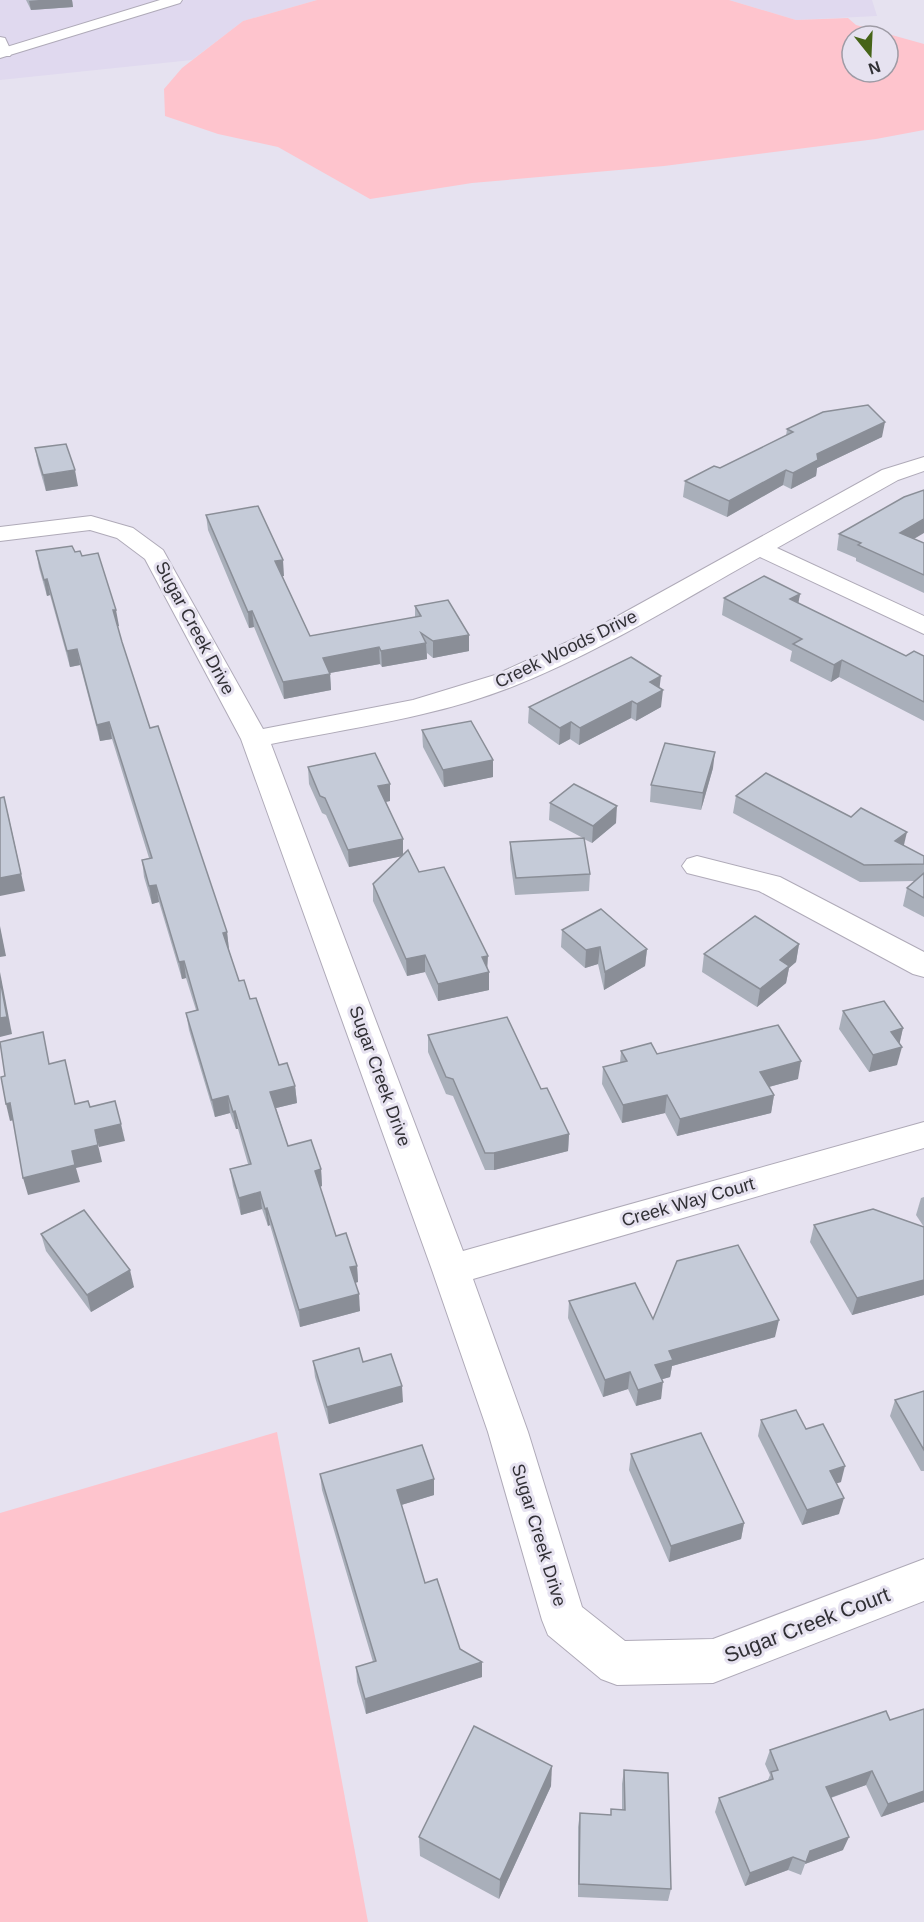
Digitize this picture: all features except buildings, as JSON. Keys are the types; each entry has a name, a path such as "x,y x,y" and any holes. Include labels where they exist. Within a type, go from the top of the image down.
{"main road":[{"path":"2,49 175,0"}],"street":[{"name":"Creek Woods Drive","path":"255,739 418,707 504,681 598,637 890,475 924,464"},
{"name":"Sugar Creek Drive","path":"0,534 91,523 125,533 156,555 255,739 451,1270 508,1432 564,1620 617,1663"},
{"path":"759,548 924,626"},
{"path":"697,866 770,884 924,966"},
{"name":"Creek Way Court","path":"451,1270 924,1135"},
{"name":"Sugar Creek Court","path":"617,1663 713,1661 924,1580"}],"shaded area":[{"path":"0,0 165,0 0,51"},
{"path":"185,0 317,0 243,21 192,60 0,80 0,57"},
{"path":"317,0 729,0 796,20 848,18 855,24 840,24 840,84 900,84 900,37 924,44 924,130 876,139 664,166 472,183 370,199 278,147 218,134 165,116 164,89 182,68 243,21"},
{"path":"729,0 872,0 877,16 796,20"},
{"path":"277,1432 368,1922 0,1922 0,1513"}]}
